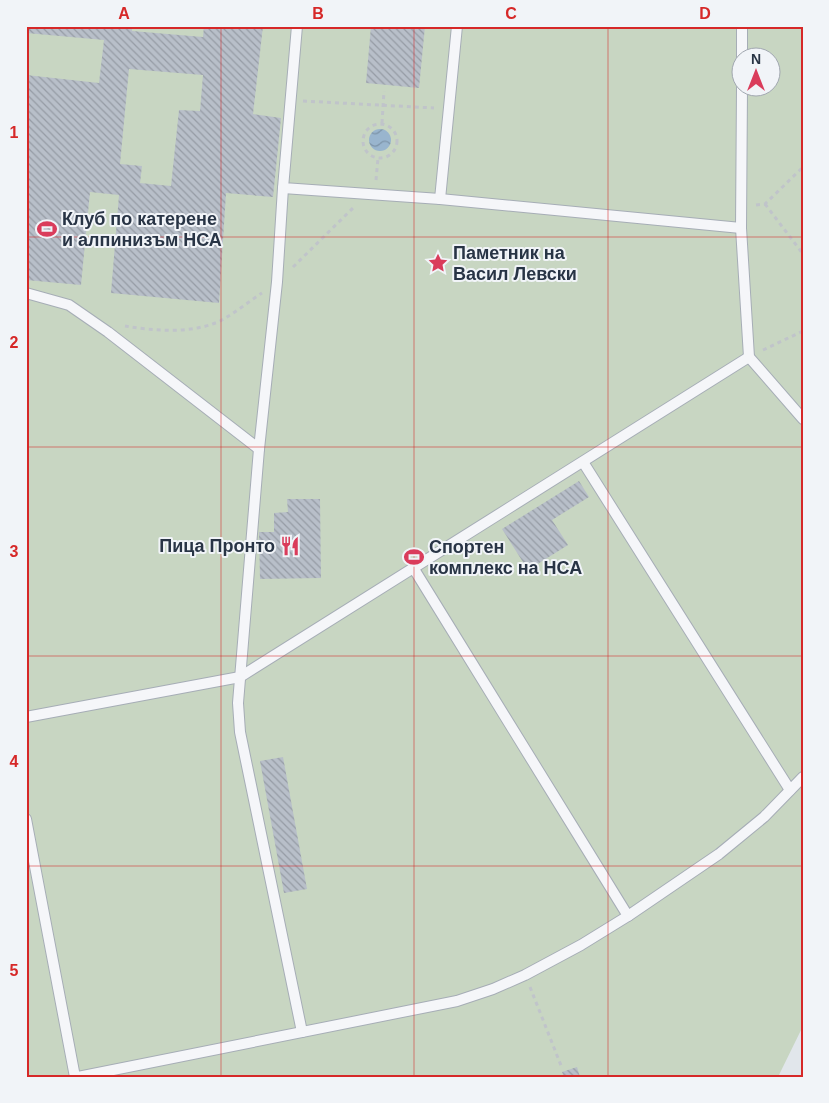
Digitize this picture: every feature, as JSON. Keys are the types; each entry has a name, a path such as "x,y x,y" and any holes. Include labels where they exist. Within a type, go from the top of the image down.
{"lane":[{"path":"297,26 277,282 259,448 238,702 240,732 302,1032"},
{"path":"440,199 457,26"},
{"path":"742,26 742,48"},
{"path":"742,98 741,228 749,357 803,419"},
{"path":"283,188 440,199 741,228"},
{"path":"26,292 69,305 259,448"},
{"path":"26,716 240,677 749,357"},
{"path":"583,462 790,790"},
{"path":"414,569 628,916"},
{"path":"26,820 76,1077 457,1001 494,989 581,946 719,854 764,817 803,777"}],"path":[{"path":"382,123 384,90"},
{"path":"290,100 449,109"},
{"path":"382,123 390,126 396,134 398,143 394,151 387,157 378,158 370,155 364,148 362,139 366,130 373,125 382,123"},
{"path":"121,325 166,330 196,328 219,321 277,282 371,195 378,158"},
{"path":"742,205 765,204 803,167"},
{"path":"765,204 803,254"},
{"path":"749,357 803,331"},
{"path":"525,975 562,1068"}],"green space":[{"name":"Спортен комплекс на НСА","path":"26,26 803,26 803,1026 778,1077 26,1077"}],"water":[{"path":"380,129 388,132 391,140 388,148 380,151 372,148 369,140 372,132"}],"building":[{"path":"26,26 132,26 132,31 203,37 204,26 263,26 253,114 281,118 273,197 226,193 219,303 111,293 119,195 90,192 81,285 26,280 26,75 99,83 104,40 26,33","holes":["129,69 203,75 200,111 179,110 171,186 140,183 142,166 120,164"]},
{"path":"371,26 425,26 419,88 366,83"},
{"path":"579,481 589,497 552,520 568,545 528,570 502,529"},
{"path":"287,499 320,499 321,578 260,579 259,532 274,532 274,513 288,512"},
{"path":"283,757 307,889 284,893 260,761"},
{"path":"577,1067 580,1077 564,1077 562,1072"}],"place":[{"name":"Клуб по катерене и алпинизъм НСА","path":"47,229"},
{"name":"Паметник на Васил Левски","path":"438,263"},
{"name":"Пица Пронто","path":"290,546"},
{"name":"Спортен комплекс на НСА","path":"414,557"}]}
